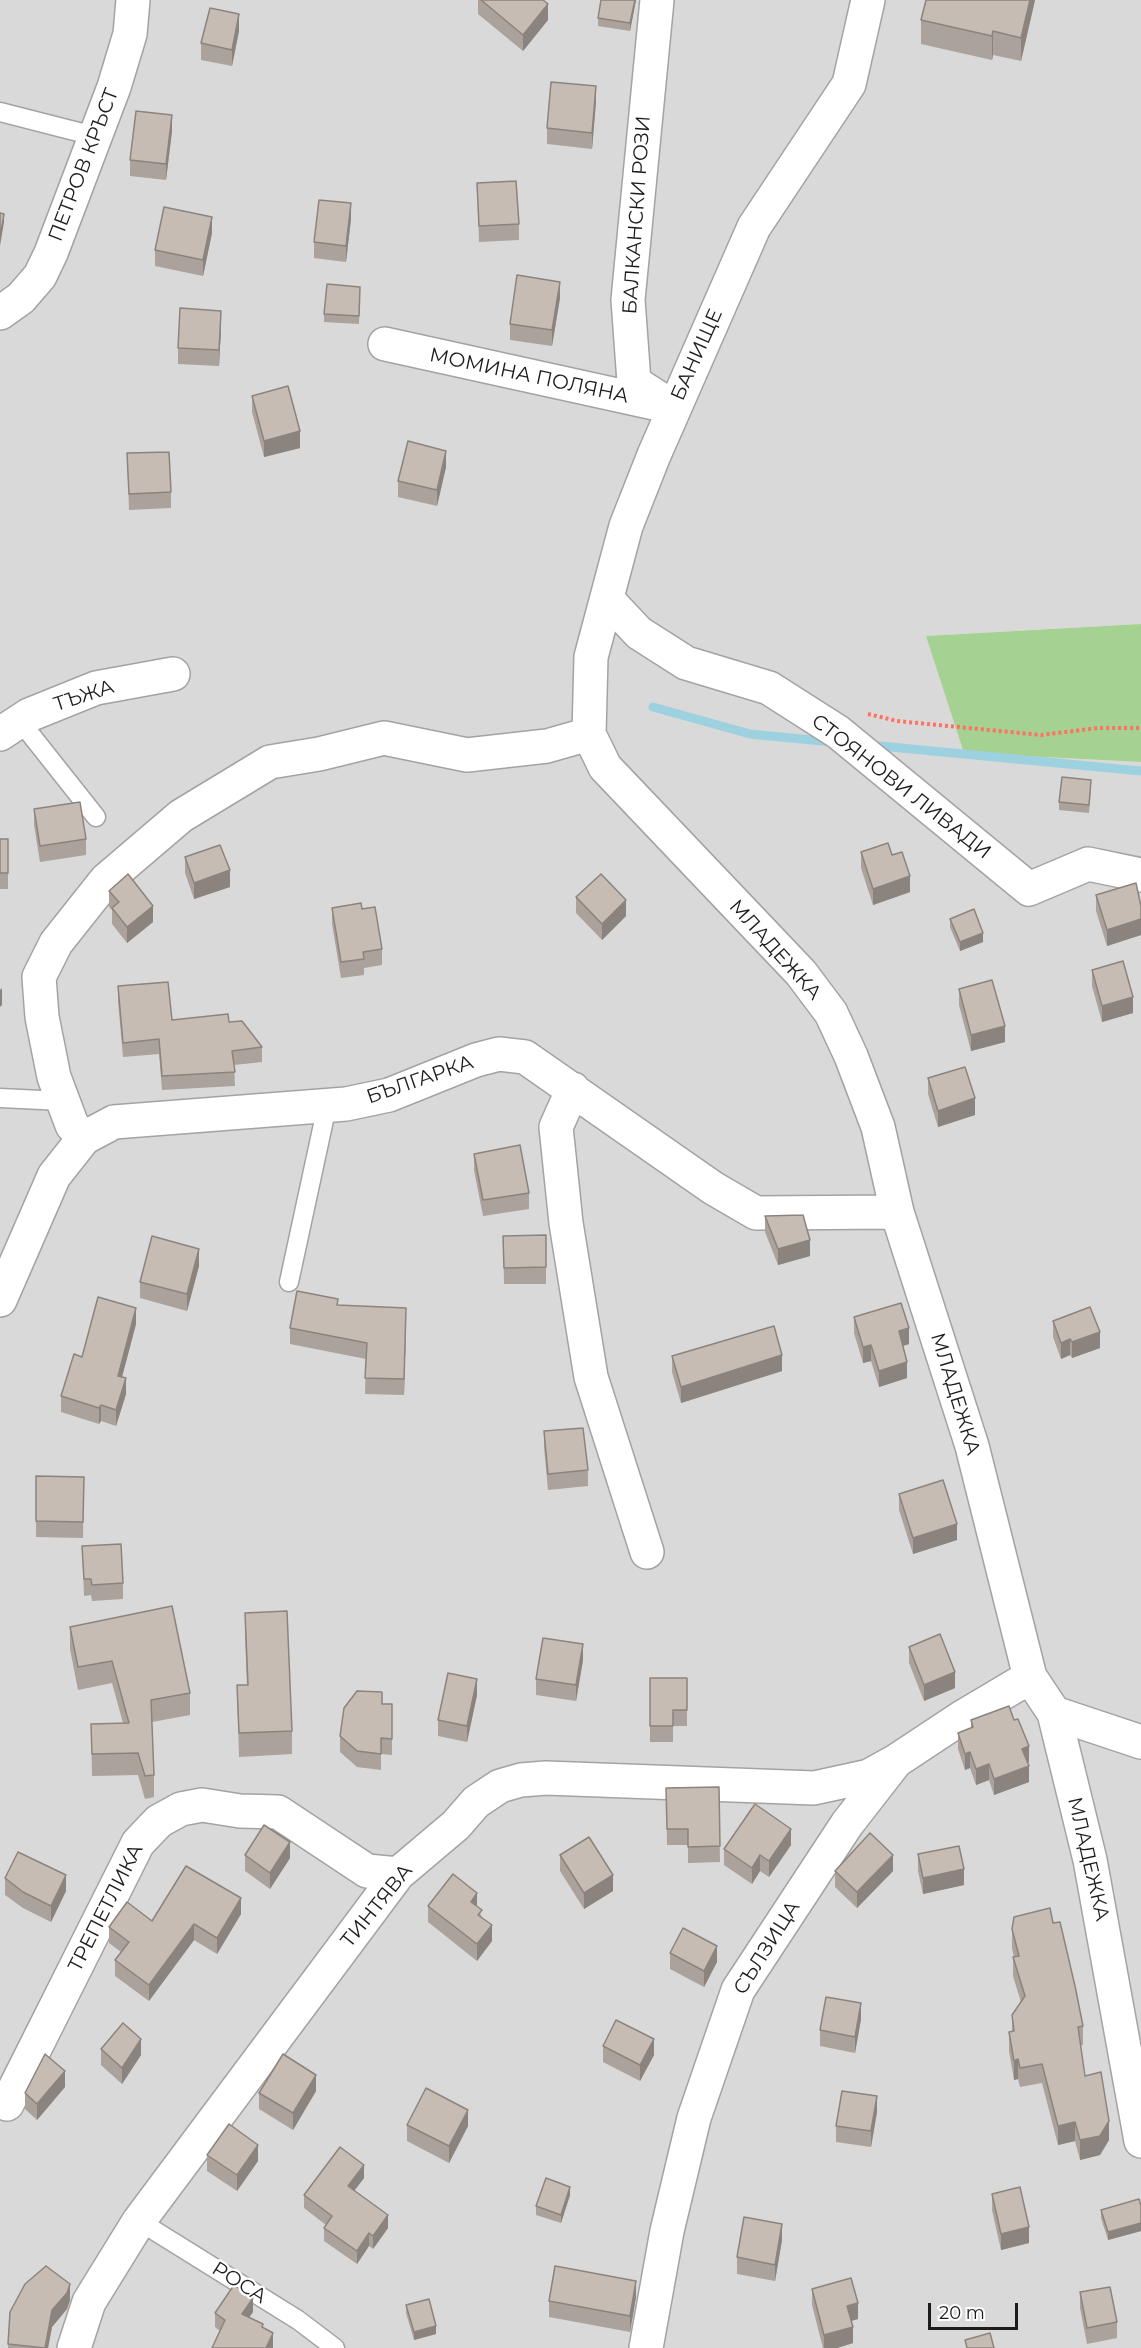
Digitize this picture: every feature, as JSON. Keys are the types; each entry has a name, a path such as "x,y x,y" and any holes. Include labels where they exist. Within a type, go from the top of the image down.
{"street":[{"name":"ПЕТРОВ КРЪСТ","path":"0,313 21,298 40,276 114,87 130,34 133,0"},
{"name":"БАЛКАНСКИ РОЗИ","path":"657,0 628,300 634,382 674,408"},
{"name":"БАНИЩЕ","path":"590,734 591,657 626,526 674,408 754,227 849,84 868,0"},
{"name":"МОМИНА ПОЛЯНА","path":"385,344 674,408"},
{"name":"СТОЯНОВИ ЛИВАДИ","path":"607,599 639,633 686,663 769,688 838,732 1029,889 1088,864 1141,875"},
{"name":"ТЪЖА","path":"10,727 96,688 173,674"},
{"path":"84,1138 72,1125 54,1077 42,1017 39,977 57,943 106,880 181,816 270,762 319,754 384,738 467,755 547,746 590,734"},
{"name":"МЛАДЕЖКА","path":"590,734 605,767 801,973 831,1013 878,1127 897,1212 972,1446 1030,1677 1054,1713 1090,1860 1141,2140"},
{"name":"БЪЛГАРКА","path":"0,1300 54,1176 84,1138 114,1122 327,1106 389,1095 476,1060 499,1054 525,1057 713,1188 756,1213 897,1212"},
{"path":"573,1089 556,1127 566,1223 591,1377 647,1552"},
{"name":"СЪЛЗИЦА","path":"645,2348 668,2231 694,2118 738,1990 847,1824 896,1761 961,1718 1030,1677"},
{"path":"1054,1713 1141,1742"},
{"name":"ТИНТЯВА","path":"74,2348 89,2302 139,2221 398,1874 456,1825 477,1802 500,1786 521,1780 546,1778 806,1789 869,1776 896,1761"},
{"name":"ТРЕПЕТЛИКА","path":"7,2104 138,1842 159,1821 182,1809 202,1805 240,1811 278,1812 367,1871 398,1874"}],"lane":[{"path":"0,112 94,136"},
{"path":"10,727 96,817"},
{"path":"0,1098 62,1101"},
{"path":"290,1282 327,1106"},
{"name":"РОСА","path":"139,2221 298,2320 336,2348"}],"path":[{"path":"865,713 897,721 1041,735 1098,728 1141,728"}],"shaded area":[{"path":"0,0 1141,0 1141,624 927,636 965,753 1141,762 1141,2348 0,2348"}],"green space":[{"path":"1141,624 1141,762 964,753 926,636"}],"building":[{"path":"481,0 543,0 548,4 523,35"},
{"path":"601,0 635,0 630,23 598,18"},
{"path":"926,0 1030,0 1021,38 993,31 992,36 921,20"},
{"path":"210,8 239,14 232,50 201,43"},
{"path":"551,82 596,86 592,133 547,128"},
{"path":"136,111 172,115 166,164 130,160"},
{"path":"516,181 519,224 479,226 477,183"},
{"path":"319,200 351,203 346,246 314,242"},
{"path":"164,207 212,217 203,260 155,250"},
{"path":"0,213 4,214 0,238"},
{"path":"517,275 560,282 552,330 510,324"},
{"path":"327,284 360,287 359,316 324,314"},
{"path":"180,308 221,311 219,350 178,348"},
{"path":"288,386 300,431 264,441 252,396"},
{"path":"408,441 446,451 437,490 398,481"},
{"path":"169,452 171,492 129,494 127,453"},
{"path":"1062,777 1091,780 1089,805 1059,802"},
{"path":"80,802 86,839 40,846 34,809"},
{"path":"0,839 8,839 8,873 0,873"},
{"path":"888,843 892,855 902,852 910,876 873,889 861,852"},
{"path":"220,845 230,870 194,883 185,857"},
{"path":"128,874 153,906 127,927 112,908 119,902 109,891"},
{"path":"601,874 626,900 602,924 576,897"},
{"path":"1136,883 1141,919 1107,930 1096,895"},
{"path":"361,903 362,909 375,907 382,949 363,952 364,959 341,962 332,908"},
{"path":"974,909 983,933 960,942 950,919"},
{"path":"1123,961 1133,997 1102,1006 1092,970"},
{"path":"992,980 1005,1026 971,1035 959,989"},
{"path":"168,982 172,1020 228,1014 229,1022 242,1021 262,1047 232,1051 235,1072 162,1076 159,1039 123,1043 118,986"},
{"path":"965,1067 975,1098 938,1111 928,1078"},
{"path":"520,1145 529,1193 483,1200 474,1154"},
{"path":"803,1215 810,1240 778,1249 765,1216"},
{"path":"546,1235 546,1267 504,1268 503,1236"},
{"path":"152,1236 199,1249 187,1294 140,1282"},
{"path":"297,1291 338,1299 337,1305 406,1308 404,1379 365,1378 367,1343 290,1328"},
{"path":"98,1297 136,1308 118,1376 126,1378 116,1410 101,1405 99,1408 61,1396 74,1354 82,1357"},
{"path":"901,1303 909,1328 899,1331 907,1362 879,1371 871,1345 863,1347 854,1317"},
{"path":"1090,1307 1100,1332 1072,1342 1070,1339 1061,1343 1053,1321"},
{"path":"774,1326 782,1355 681,1387 672,1356"},
{"path":"583,1428 588,1470 548,1474 544,1431"},
{"path":"36,1476 84,1477 83,1522 36,1521"},
{"path":"943,1480 957,1524 913,1538 899,1494"},
{"path":"121,1544 123,1583 92,1585 91,1579 84,1579 82,1546"},
{"path":"172,1606 190,1693 151,1700 154,1775 145,1776 138,1753 92,1754 91,1724 129,1723 112,1661 78,1667 70,1627"},
{"path":"287,1611 292,1731 239,1733 237,1685 248,1685 245,1613"},
{"path":"940,1634 955,1672 924,1685 909,1647"},
{"path":"543,1638 583,1644 576,1685 536,1679"},
{"path":"448,1673 477,1679 467,1726 438,1720"},
{"path":"650,1678 687,1678 687,1710 673,1710 673,1726 650,1726"},
{"path":"357,1691 382,1692 382,1704 392,1704 392,1739 381,1738 381,1754 357,1751 340,1736 344,1708"},
{"path":"1009,1706 1014,1720 1018,1719 1029,1746 1022,1749 1029,1766 994,1779 989,1764 976,1769 970,1752 965,1754 958,1733 973,1727 971,1720"},
{"path":"719,1787 720,1846 688,1847 688,1829 667,1829 666,1788"},
{"path":"755,1804 791,1829 769,1861 760,1855 752,1868 724,1849"},
{"path":"264,1825 290,1842 270,1873 245,1855"},
{"path":"870,1833 893,1855 857,1892 835,1871"},
{"path":"589,1837 613,1875 584,1893 560,1855"},
{"path":"959,1846 964,1869 923,1878 918,1854"},
{"path":"18,1852 66,1875 51,1906 23,1892 5,1878"},
{"path":"186,1866 241,1898 217,1938 194,1924 149,1985 115,1960 129,1942 109,1927 127,1902 152,1921"},
{"path":"453,1874 477,1893 471,1902 482,1910 478,1915 492,1925 477,1944 428,1906"},
{"path":"1050,1908 1053,1923 1060,1922 1075,1986 1083,2026 1078,2027 1085,2076 1101,2072 1109,2121 1100,2136 1080,2140 1075,2122 1058,2126 1042,2064 1020,2068 1018,2059 1014,2061 1009,2032 1014,2031 1012,2015 1025,1996 1013,1957 1019,1956 1012,1929 1014,1917"},
{"path":"683,1928 717,1946 704,1971 670,1953"},
{"path":"826,1997 861,2003 855,2037 820,2030"},
{"path":"616,2020 654,2039 640,2065 603,2046"},
{"path":"123,2023 141,2039 122,2068 101,2049"},
{"path":"45,2054 65,2071 37,2104 25,2093"},
{"path":"283,2054 316,2075 293,2113 259,2093"},
{"path":"426,2088 468,2110 449,2146 407,2125"},
{"path":"842,2091 877,2096 871,2131 836,2126"},
{"path":"229,2124 258,2145 237,2175 207,2155"},
{"path":"340,2147 364,2165 348,2186 388,2215 373,2236 369,2233 357,2251 324,2228 332,2216 304,2195"},
{"path":"546,2178 570,2187 561,2215 536,2206"},
{"path":"1020,2187 1029,2227 1001,2234 992,2194"},
{"path":"1139,2199 1141,2223 1108,2232 1101,2210"},
{"path":"744,2217 782,2224 775,2265 737,2257"},
{"path":"46,2266 70,2284 67,2293 52,2310 45,2348 8,2344 10,2312 25,2284"},
{"path":"555,2266 636,2281 630,2316 549,2301"},
{"path":"851,2278 858,2303 847,2306 853,2327 824,2335 812,2289"},
{"path":"234,2285 253,2298 242,2314 263,2324 262,2327 273,2333 266,2348 212,2348 225,2320 215,2313"},
{"path":"1110,2287 1117,2322 1087,2328 1080,2292"},
{"path":"429,2299 436,2326 414,2332 406,2305"},
{"path":"990,2333 994,2348 967,2348 965,2340"}],"waterway":[{"path":"653,707 750,734 832,742"},
{"path":"870,745 1141,771"}]}
